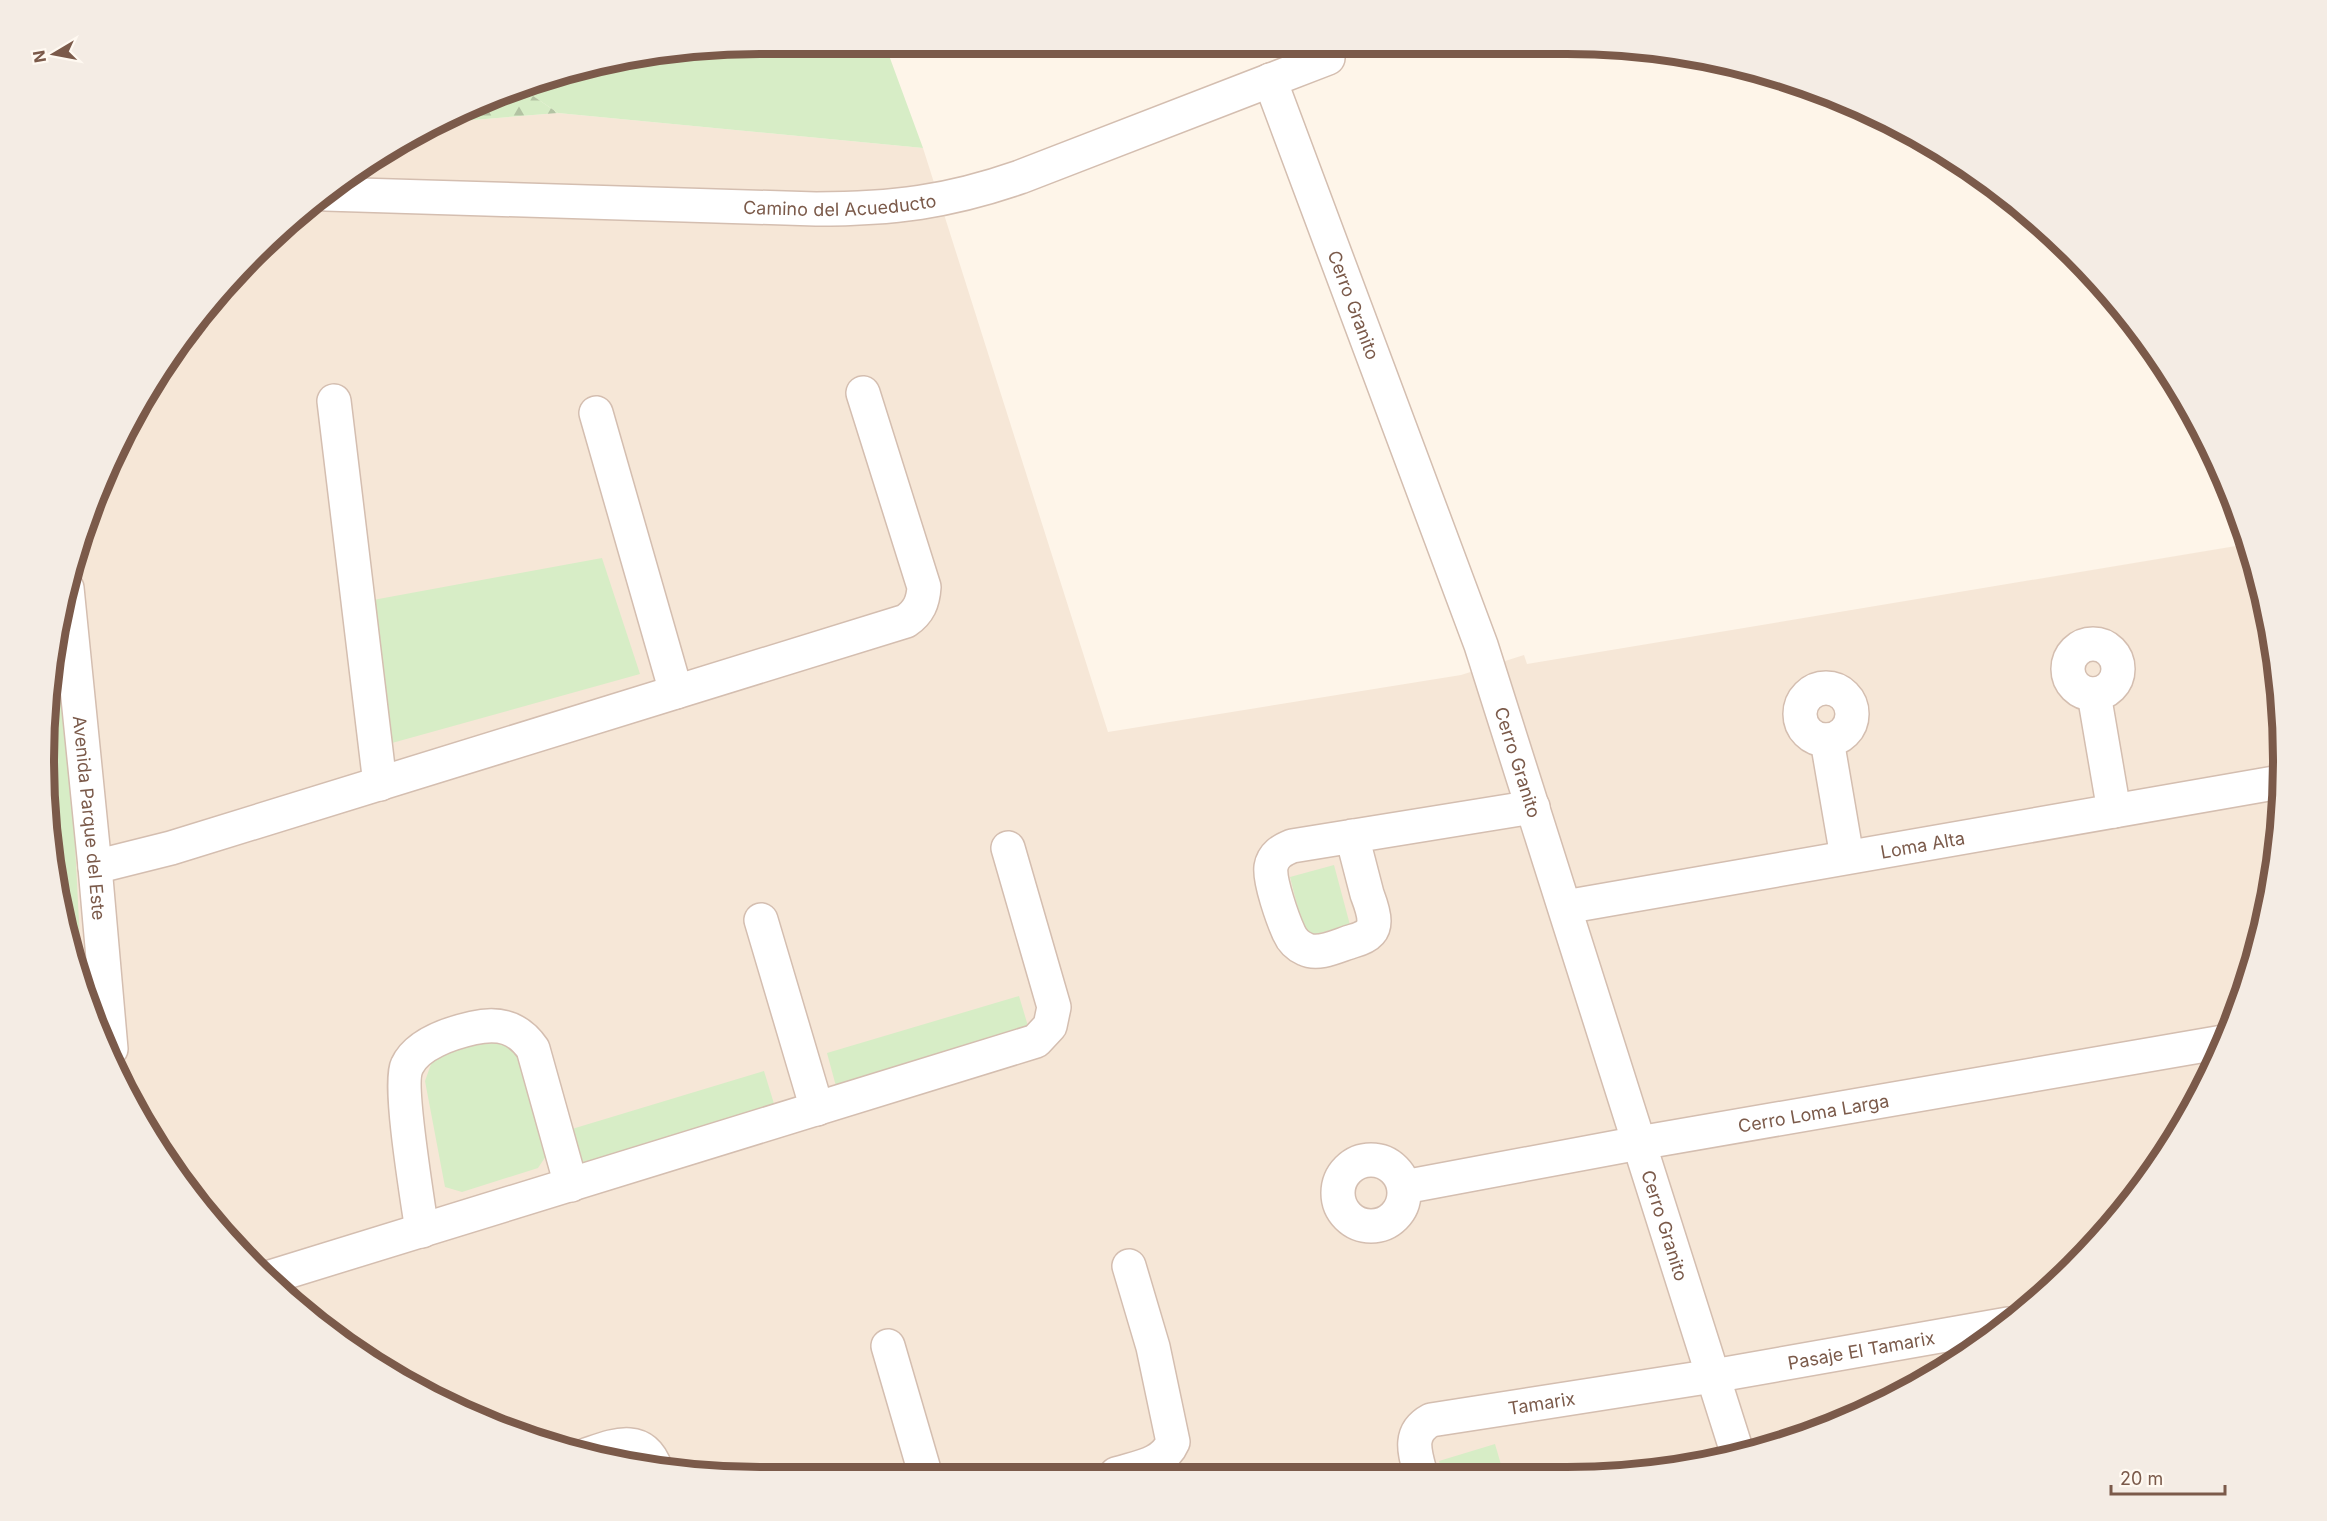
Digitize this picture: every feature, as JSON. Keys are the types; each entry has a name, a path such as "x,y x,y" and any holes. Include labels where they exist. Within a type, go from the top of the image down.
{"street":[{"name":"Camino del Acueducto","path":"338,194 816,209 871,209 925,203 973,192 1020,177 1328,58"},
{"name":"Cerro Granito","path":"1270,80 1481,645 1735,1446"},
{"path":"95,867 171,848 897,625 914,615 920,608 923,598 922,576 863,393"},
{"path":"334,401 380,784"},
{"path":"596,412 676,692"},
{"name":"Avenida Parque del Este","path":"70,615 110,1035"},
{"path":"2094,694 2114,811"},
{"path":"1827,740 1847,857"},
{"name":"Loma Alta","path":"1564,907 2272,783"},
{"path":"1352,837 1533,807"},
{"path":"277,1275 1036,1041 1044,1034 1053,1016 1052,998 1008,848"},
{"path":"761,920 817,1109"},
{"path":"422,1231 405,1091 406,1067 422,1049 467,1029 489,1025 506,1026 526,1039 533,1049 571,1185"},
{"name":"Cerro Loma Larga","path":"1404,1187 1639,1143 2214,1043"},
{"path":"1129,1266 1153,1347 1173,1442 1169,1451 1162,1458 1136,1467"},
{"name":"Pasaje El Tamarix","path":"1713,1376 1988,1328"},
{"path":"888,1346 923,1467"},
{"name":"Tamarix","path":"1419,1467 1415,1454 1415,1438 1424,1424 1431,1420 1713,1376"},
{"path":"605,1449 633,1445 642,1449 650,1458"}],"shaded area":[{"path":"558,113 923,148 1108,732 1461,675 1524,655 1527,664 2240,545 2249,578 2267,668 2273,760 2267,853 2249,943 2236,988 2200,1073 2178,1114 2127,1191 2098,1226 2032,1292 1959,1348 1879,1394 1794,1430 1749,1443 1659,1461 1566,1467 760,1467 714,1465 668,1461 623,1453 533,1430 448,1394 407,1372 330,1321 295,1292 229,1226 173,1153 127,1073 91,988 68,898 60,853 56,807 54,760 56,714 60,668 68,623 91,533 127,448 173,368 229,295 295,229 368,173 407,149 461,121"}],"green space":[{"path":"760,54 888,54 923,148 558,113 528,93 578,78 668,60"},
{"path":"528,93 558,113 461,121"},
{"path":"602,558 640,674 392,743 373,600"},
{"path":"61,661 70,749 81,952 60,853 56,807 54,760"},
{"path":"1334,865 1350,925 1305,937 1290,877"},
{"path":"1019,996 1028,1026 837,1090 827,1053"},
{"path":"492,1037 515,1041 546,1156 538,1168 462,1192 445,1187 425,1081 431,1064 441,1050"},
{"path":"764,1071 775,1107 582,1165 572,1129"},
{"path":"1495,1444 1502,1467 1441,1467 1439,1461"}]}
